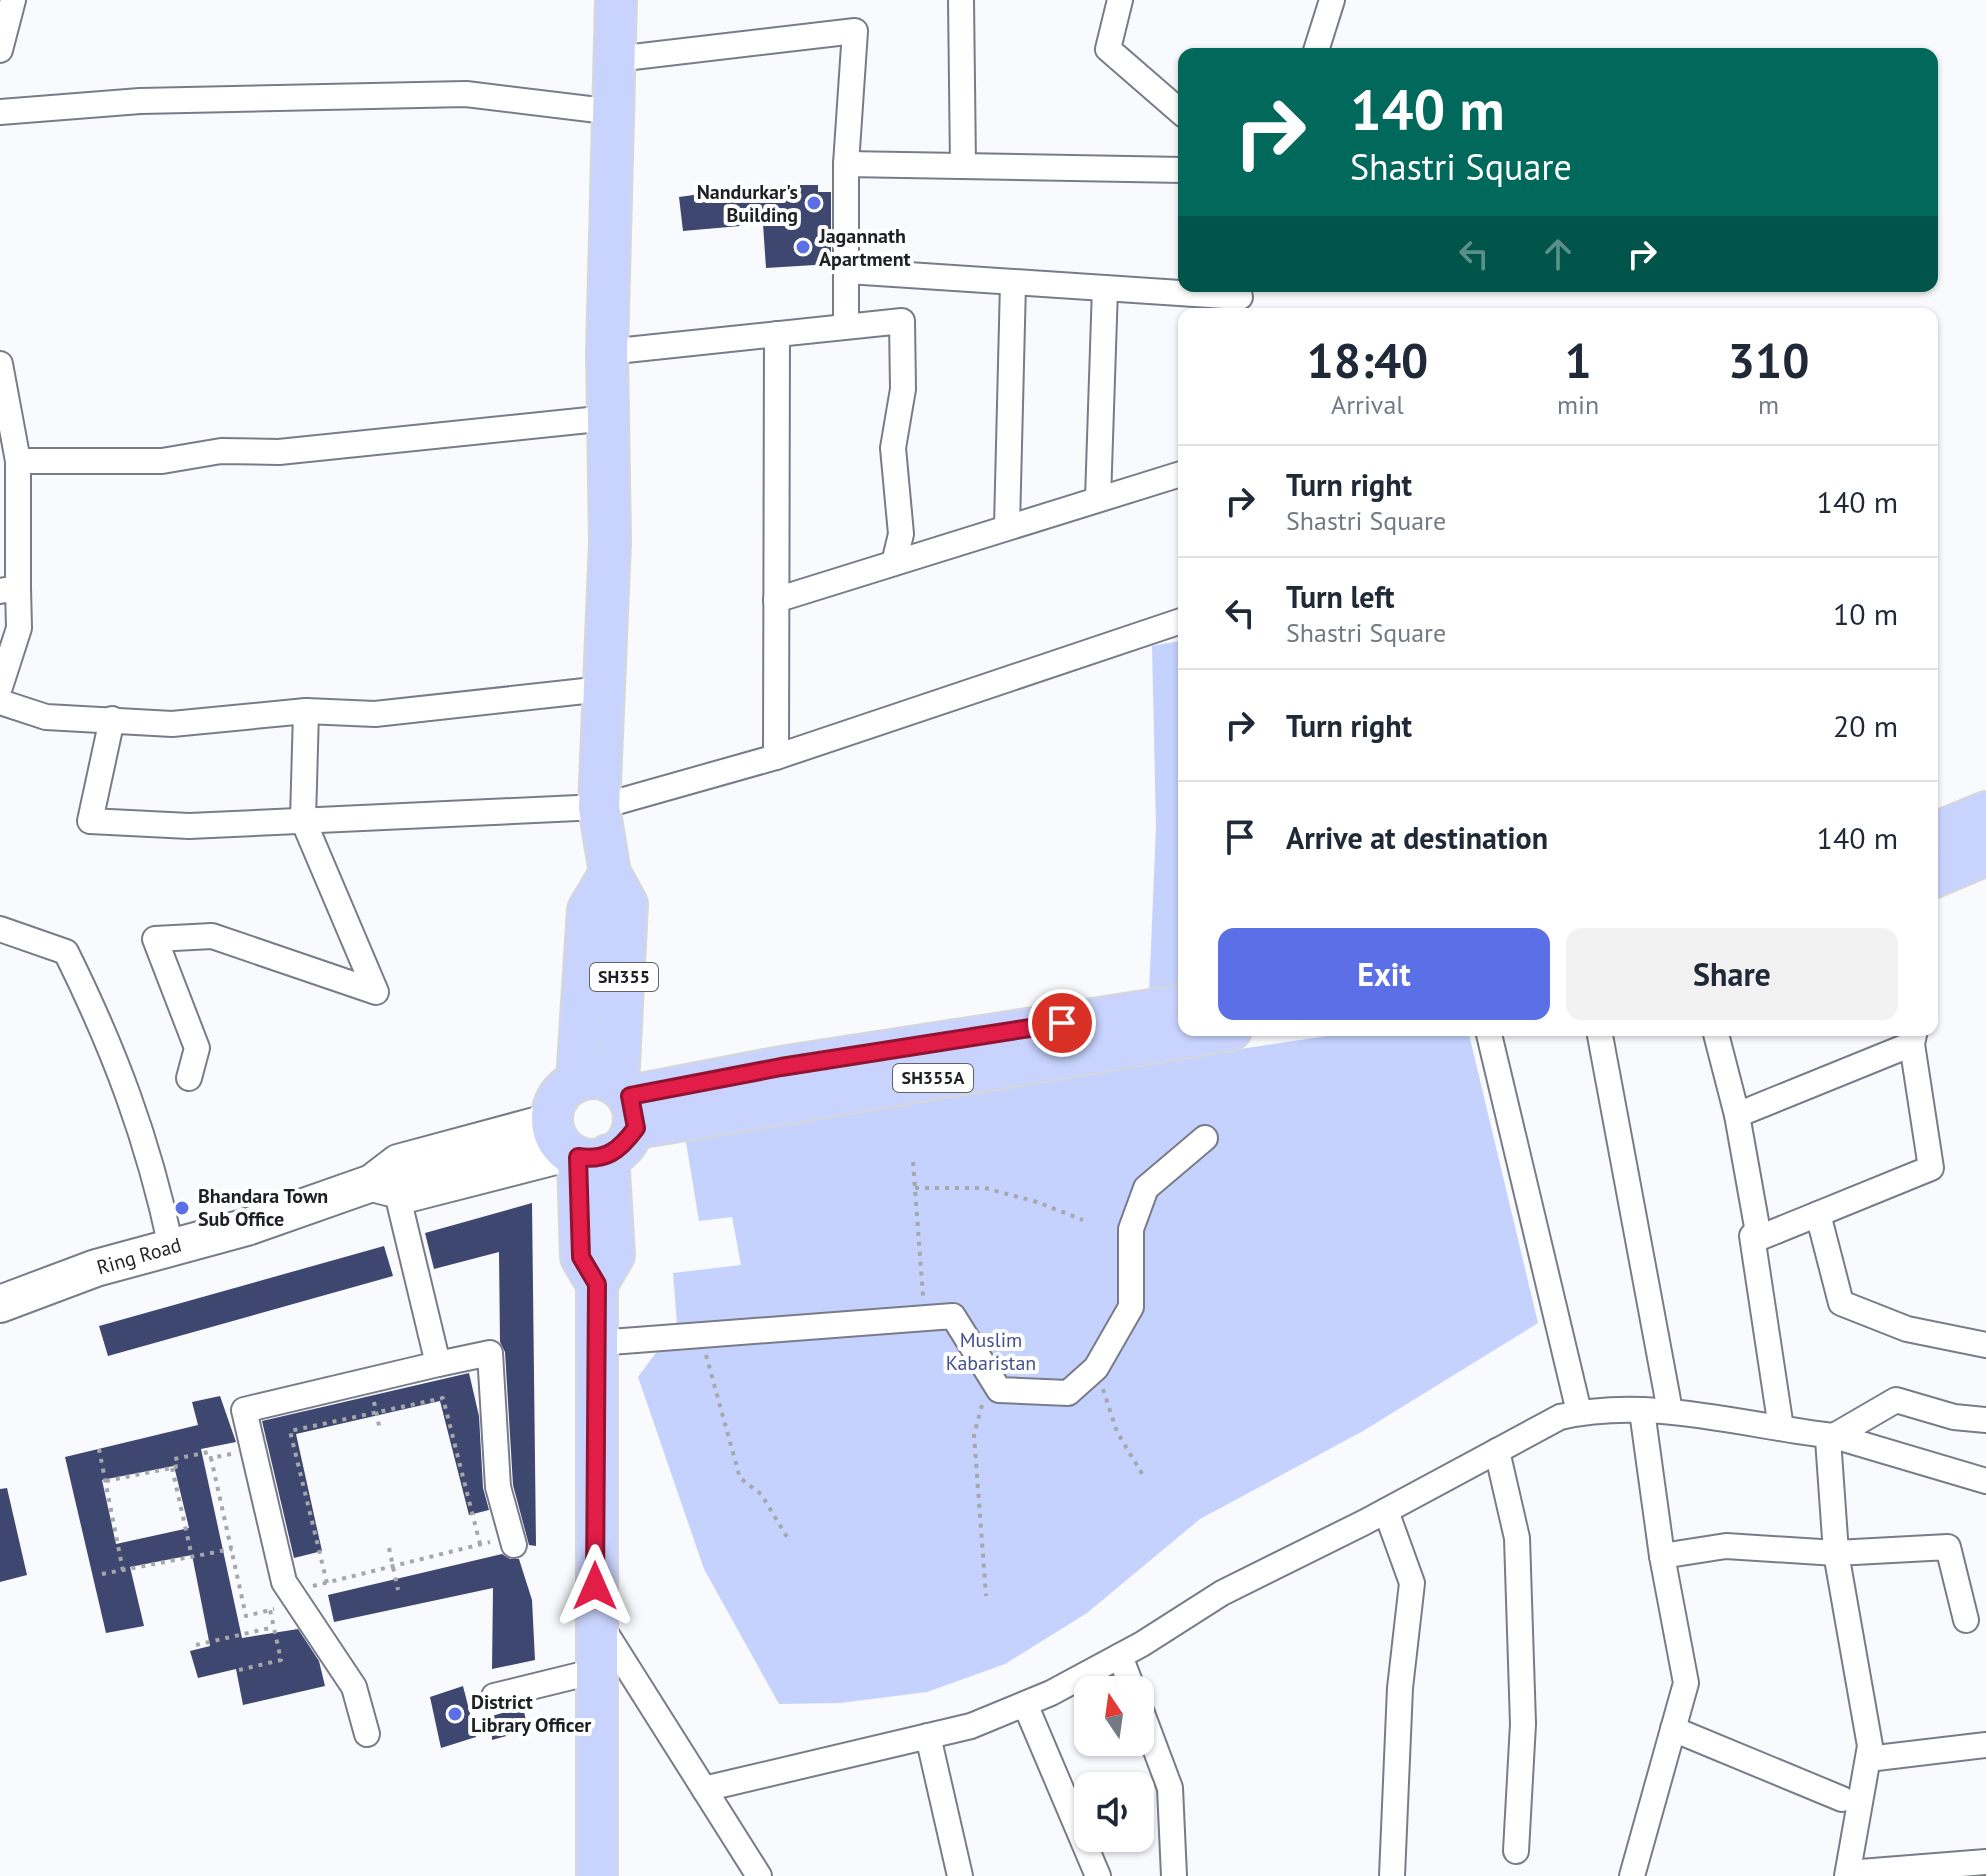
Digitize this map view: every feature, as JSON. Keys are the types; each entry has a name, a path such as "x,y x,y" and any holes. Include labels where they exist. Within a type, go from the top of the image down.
{"main road":[{"path":"610,873 599,807 610,542 607,352 616,0"},
{"path":"1938,832 1986,812"},
{"path":"1938,875 1986,855"},
{"name":"SH355","path":"598,1128 555,1100 577,1081 588,910 610,873"},
{"name":"SH355","path":"597,1876 597,1284 581,1257 627,904 610,873"},
{"name":"SH355A","path":"1066,1039 1178,1007"},
{"name":"SH355A","path":"598,1128 781,1067 1066,1039 1178,1033"}],"street":[{"path":"0,50 13,0"},
{"path":"961,0 963,165"},
{"path":"1120,0 1108,49 1178,110"},
{"path":"1317,48 1332,0"},
{"path":"616,59 855,31 846,164 846,325"},
{"path":"0,112 140,101 466,94 614,112"},
{"path":"846,164 1178,170"},
{"path":"848,271 1240,299"},
{"path":"1007,526 1013,283"},
{"path":"1098,499 1105,288"},
{"path":"607,352 902,321 903,389 893,448 901,534 894,563"},
{"path":"776,757 777,334"},
{"path":"0,364 18,461 9,589 19,628 0,687"},
{"path":"18,461 162,461 221,451 279,452 608,418"},
{"path":"776,600 1178,475"},
{"path":"112,719 90,821 189,826 599,807 776,757 1178,622"},
{"path":"0,702 46,717 172,724 306,711 375,714 603,689"},
{"path":"189,1078 197,1048 155,939 212,936 376,992 303,820 306,711"},
{"path":"0,929 66,952 122,1076 154,1165 171,1247"},
{"path":"1489,1036 1579,1412"},
{"path":"1600,1036 1670,1411"},
{"path":"1717,1036 1737,1115 1759,1238"},
{"path":"1737,1115 1914,1037 1931,1168 1759,1238 1752,1236 1781,1428"},
{"name":"Ring Road","path":"0,1304 96,1268 384,1186 411,1193 598,1128"},
{"path":"597,1343 953,1316 999,1390 1068,1393 1096,1368 1131,1307 1131,1229 1146,1188 1205,1138"},
{"path":"384,1186 438,1364"},
{"path":"1818,1214 1841,1303 1907,1329 1986,1345"},
{"path":"367,1734 354,1687 284,1582 244,1410 490,1353 498,1487 512,1541"},
{"path":"1977,1868 1848,1874 1870,1746 1836,1553 1828,1439 1896,1400 1954,1417 1986,1420"},
{"path":"1632,1876 1686,1683 1662,1556 1642,1411"},
{"path":"704,1789 971,1726 1025,1704 1120,1656 1222,1593 1386,1511 1560,1417 1579,1412 1670,1411 1834,1436 1986,1481"},
{"path":"1497,1451 1517,1538 1523,1724 1516,1851"},
{"path":"1386,1511 1412,1583 1400,1688 1392,1876"},
{"path":"1662,1556 1726,1546 1836,1553 1948,1547 1966,1620"},
{"path":"595,1616 759,1876"},
{"path":"1120,1656 1128,1676"},
{"path":"494,1696 596,1671"},
{"path":"1025,1704 1098,1876"},
{"path":"1673,1729 1842,1799"},
{"path":"928,1736 960,1876"},
{"path":"1154,1745 1170,1788 1174,1876"},
{"path":"1868,1759 1986,1745"}],"path":[{"path":"913,1162 924,1279 921,1318"},
{"path":"915,1188 985,1188 1037,1202 1083,1220"},
{"path":"702,1337 740,1478 761,1494 787,1537"},
{"path":"1096,1368 1117,1432 1144,1477"},
{"path":"986,1596 974,1435 989,1376"},
{"path":"370,1380 380,1430"},
{"path":"327,1583 290,1431 443,1398 480,1544"},
{"path":"99,1449 123,1571"},
{"path":"211,1458 253,1449"},
{"path":"106,1481 176,1467 174,1459 209,1452 246,1616 270,1610 327,1583 480,1544 512,1541"},
{"path":"172,1468 192,1557"},
{"path":"389,1548 398,1590"},
{"path":"102,1574 232,1549"},
{"path":"239,1670 281,1660 270,1610"},
{"path":"196,1645 274,1627"}],"green space":[{"path":"1178,641 1178,992 1149,995 1156,827 1152,646"},
{"name":"Muslim Kabaristan","path":"1328,1036 1469,1036 1538,1323 1363,1431 1200,1519 1087,1613 1005,1664 927,1692 840,1703 779,1704 704,1569 638,1377 677,1324 673,1273 741,1265 732,1217 699,1221 686,1142 735,1124"}],"building":[{"path":"766,185 766,198 800,193 800,185 818,185 818,192 831,192 831,264 766,268 763,224 683,231 679,197"},
{"path":"532,1203 536,1546 529,1545 513,1485 505,1352 500,1342 499,1252 434,1269 425,1233"},
{"path":"384,1246 393,1276 108,1356 99,1326"},
{"path":"469,1373 479,1416 483,1488 489,1510 469,1515 440,1401 296,1434 322,1551 294,1558 262,1421"},
{"path":"220,1396 236,1442 201,1449 242,1638 298,1629 319,1661 325,1686 243,1705 236,1669 198,1678 190,1651 210,1646 192,1555 130,1567 144,1626 106,1633 65,1457 198,1425 192,1402","holes":["174,1466 189,1528 116,1544 102,1480"]},
{"path":"7,1488 27,1575 0,1582 0,1489"},
{"path":"502,1554 510,1559 519,1559 532,1600 535,1660 492,1669 493,1588 334,1622 328,1595"},
{"path":"463,1686 476,1737 441,1748 430,1697"},
{"path":"523,1707 528,1730 492,1740 492,1716"}],"place":[{"name":"Nandurkar's Building","path":"814,203"},
{"name":"Jagannath Apartment","path":"803,247"},
{"name":"Bhandara Town Sub Office","path":"182,1208"},
{"name":"District Library Officer","path":"455,1714"}],"route":[{"path":"595,1586 597,1284 581,1257 578,1157 596,1160 619,1150 636,1128 630,1096 781,1067 1062,1023"}]}
